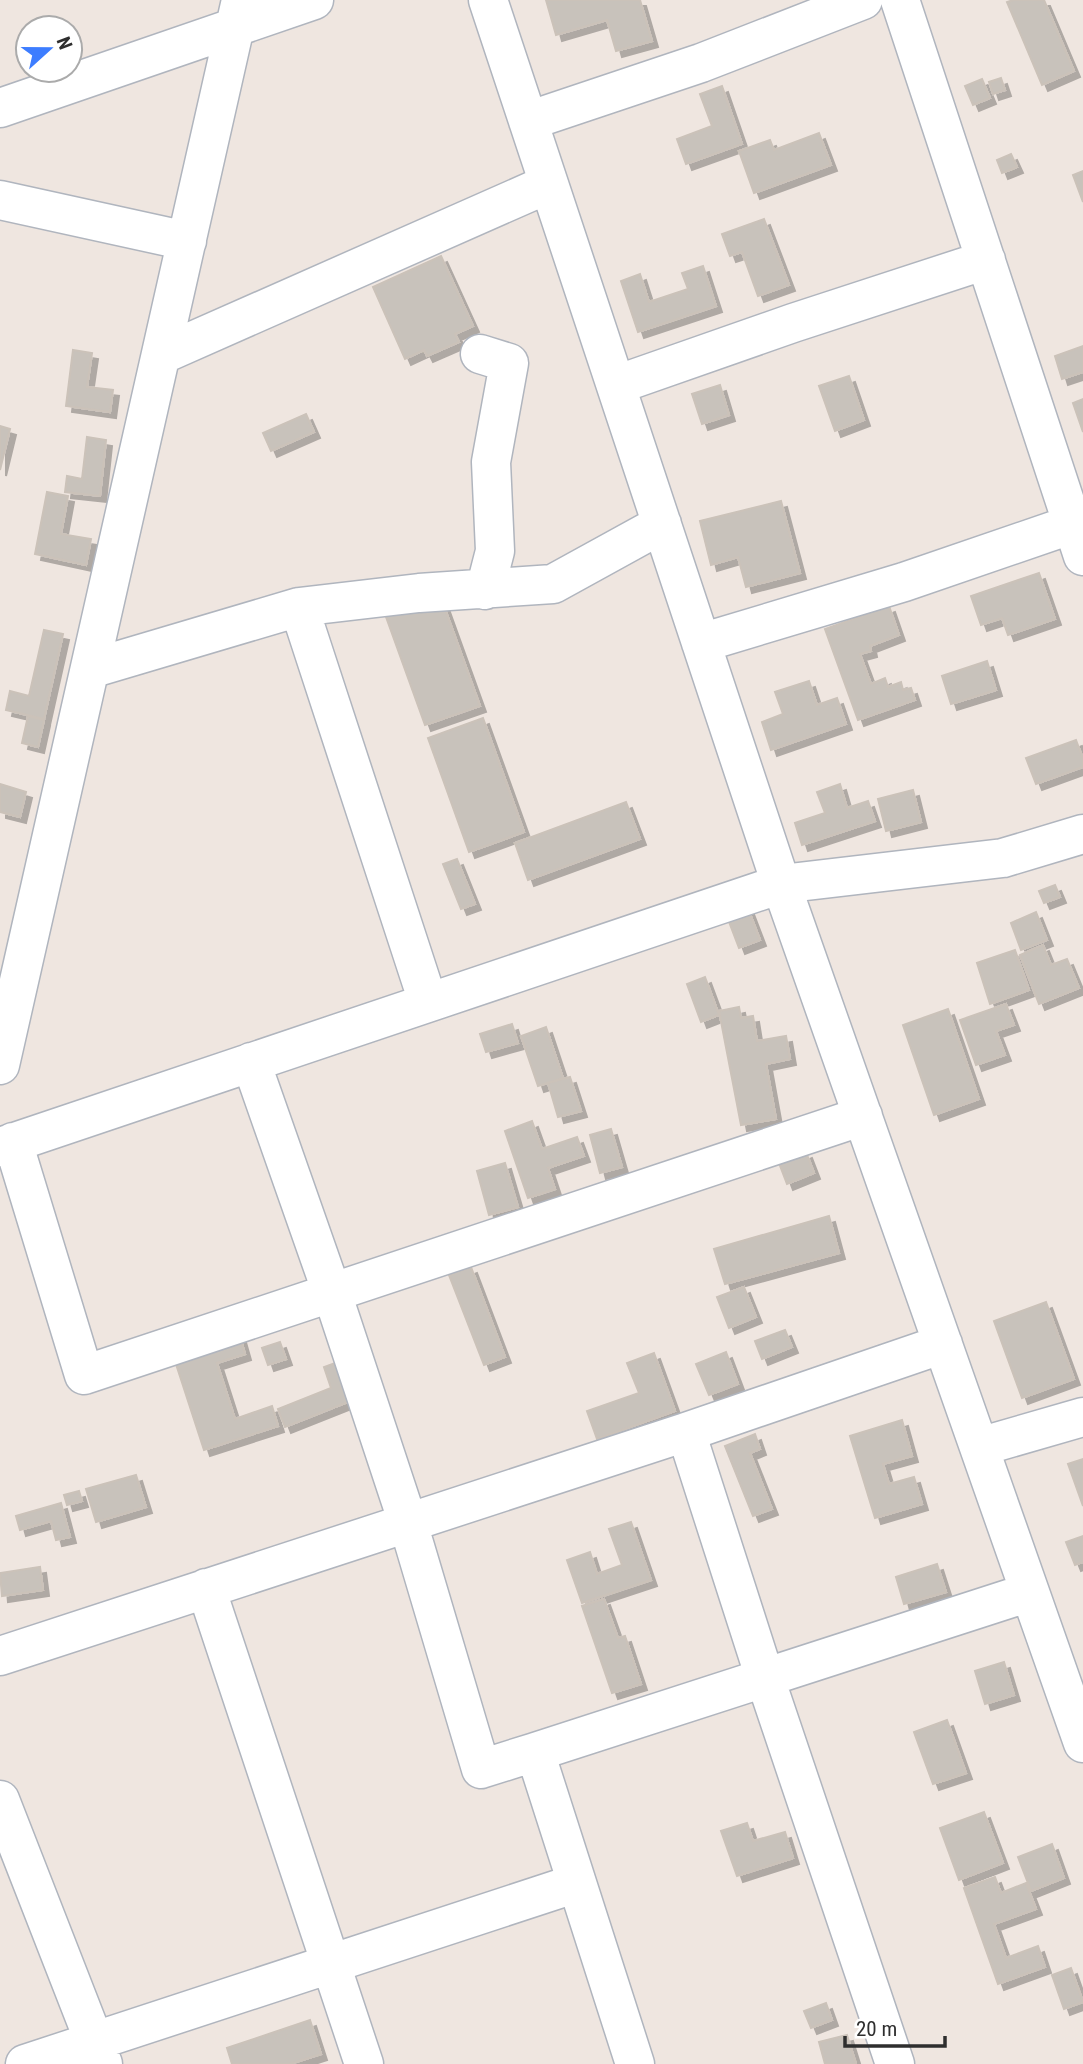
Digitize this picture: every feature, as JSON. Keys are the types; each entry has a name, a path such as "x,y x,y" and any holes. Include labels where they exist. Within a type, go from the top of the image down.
{"street":[{"path":"0,108 238,13 314,0"},
{"path":"488,0 781,884 1083,1743"},
{"path":"528,121 701,63 863,0"},
{"path":"701,643 904,582 1078,540 900,0"},
{"path":"0,1065 7,1000 90,669 238,13"},
{"path":"162,355 548,184"},
{"path":"0,200 187,242"},
{"path":"615,385 986,260"},
{"path":"480,354 509,363 491,462 495,551 485,590"},
{"path":"90,669 299,607 419,593 553,584 662,524"},
{"path":"299,607 428,1002"},
{"path":"863,1116 84,1375 7,1144 781,884 1003,858 1083,834"},
{"path":"251,1062 332,1293 408,1523 481,1769 1030,1592"},
{"path":"0,1656 686,1432 943,1344"},
{"path":"979,1447 1083,1417"},
{"path":"686,1432 765,1678 895,2064"},
{"path":"206,1588 364,2064"},
{"path":"535,1752 635,2064"},
{"path":"0,1800 99,2052"},
{"path":"24,2064 99,2052 331,1964 578,1883"}],"building":[{"path":"546,0 640,0 652,41 616,51 607,20 556,35"},
{"path":"1044,0 1074,71 1042,85 1007,2"},
{"path":"1001,78 1005,90 993,94 989,82"},
{"path":"982,79 990,98 973,105 965,86"},
{"path":"722,86 742,144 686,164 677,139 712,126 700,94"},
{"path":"819,133 831,165 754,193 739,151 770,140 774,150"},
{"path":"1011,154 1017,167 1002,173 997,160"},
{"path":"1083,171 1083,202 1073,175"},
{"path":"764,219 789,285 758,296 742,252 730,256 722,234"},
{"path":"441,256 473,326 455,334 459,342 427,356 424,350 405,359 373,287"},
{"path":"703,266 716,306 638,332 621,281 640,274 649,302 688,289 682,273"},
{"path":"1083,346 1083,372 1062,379 1055,356"},
{"path":"73,350 92,353 87,387 113,390 110,412 66,406"},
{"path":"849,376 864,420 835,431 819,386"},
{"path":"720,385 729,415 702,424 692,394"},
{"path":"1083,399 1083,432 1073,403"},
{"path":"306,414 314,432 271,451 263,433"},
{"path":"0,426 10,429 0,470"},
{"path":"87,437 106,440 100,496 65,492 67,476 82,479"},
{"path":"47,492 68,496 61,534 91,539 86,565 35,554"},
{"path":"781,501 800,573 746,587 738,557 711,565 700,521"},
{"path":"1039,573 1055,619 1008,635 1002,618 981,625 971,596"},
{"path":"440,595 480,706 425,725 385,614"},
{"path":"889,606 899,635 870,646 871,651 860,654 871,684 885,678 888,687 901,682 903,690 911,688 915,700 858,720 825,629"},
{"path":"44,630 63,634 44,719 6,710 10,691 29,696"},
{"path":"987,661 996,690 951,704 942,676"},
{"path":"809,681 817,705 837,698 846,724 771,750 762,722 783,714 775,692"},
{"path":"28,716 44,720 38,747 22,743"},
{"path":"483,718 524,832 469,852 428,738"},
{"path":"1076,740 1083,767 1036,784 1026,758"},
{"path":"0,784 26,792 20,817 0,812"},
{"path":"840,784 847,808 868,801 875,821 802,845 795,823 825,813 817,792"},
{"path":"913,790 921,822 886,831 878,799"},
{"path":"626,802 640,839 528,880 515,843"},
{"path":"457,859 475,904 461,909 443,864"},
{"path":"1055,885 1060,897 1044,903 1039,891"},
{"path":"744,898 760,940 739,948 723,906"},
{"path":"1036,912 1047,940 1021,950 1011,923"},
{"path":"1043,945 1051,965 1067,959 1079,988 1039,1004 1020,955"},
{"path":"1015,950 1029,990 990,1004 977,963"},
{"path":"705,977 719,1015 701,1022 687,984"},
{"path":"1006,1004 1014,1025 996,1031 1005,1055 976,1065 960,1020"},
{"path":"739,1007 741,1018 753,1016 757,1041 786,1036 790,1059 766,1064 776,1119 741,1125 719,1011"},
{"path":"948,1009 979,1099 934,1115 903,1025"},
{"path":"512,1024 518,1043 486,1052 480,1034"},
{"path":"546,1027 563,1078 538,1086 521,1036"},
{"path":"570,1077 581,1111 558,1117 548,1083"},
{"path":"532,1121 542,1149 577,1137 584,1156 548,1168 555,1189 528,1198 505,1131"},
{"path":"611,1129 622,1167 600,1173 590,1135"},
{"path":"806,1152 814,1173 787,1184 779,1163"},
{"path":"505,1163 518,1207 489,1215 477,1171"},
{"path":"829,1216 839,1253 725,1284 714,1249"},
{"path":"471,1267 505,1357 484,1365 449,1275"},
{"path":"744,1287 756,1317 729,1328 717,1297"},
{"path":"1046,1302 1074,1379 1022,1398 994,1321"},
{"path":"785,1330 792,1347 762,1359 755,1341"},
{"path":"239,1333 245,1354 217,1363 235,1419 272,1406 278,1426 204,1450 173,1355"},
{"path":"280,1342 286,1359 268,1365 262,1348"},
{"path":"726,1352 738,1384 709,1395 696,1364"},
{"path":"654,1353 675,1411 597,1439 587,1411 639,1393 627,1363"},
{"path":"338,1362 353,1400 285,1427 278,1409 331,1388 324,1367"},
{"path":"902,1420 912,1456 883,1464 889,1484 914,1477 922,1504 875,1518 850,1436"},
{"path":"755,1434 760,1449 750,1453 772,1509 753,1516 725,1446"},
{"path":"1083,1459 1083,1506 1068,1464"},
{"path":"136,1475 146,1507 96,1522 86,1489"},
{"path":"79,1491 82,1501 67,1505 64,1495"},
{"path":"61,1503 70,1537 56,1540 51,1521 20,1530 16,1516"},
{"path":"631,1522 651,1580 582,1603 567,1560 590,1552 597,1574 622,1565 609,1529"},
{"path":"1083,1536 1083,1562 1075,1565 1066,1542"},
{"path":"937,1564 946,1592 904,1604 896,1577"},
{"path":"40,1567 43,1590 2,1596 0,1573"},
{"path":"604,1599 618,1638 625,1636 641,1684 612,1693 582,1606"},
{"path":"1004,1662 1014,1695 985,1704 975,1671"},
{"path":"947,1720 966,1773 933,1784 914,1732"},
{"path":"984,1812 1003,1863 959,1880 940,1828"},
{"path":"747,1823 753,1841 785,1832 793,1858 737,1876 721,1831"},
{"path":"1052,1844 1064,1878 1031,1891 1018,1857"},
{"path":"995,1877 1001,1893 1026,1883 1036,1909 994,1924 1006,1958 1038,1946 1045,1967 998,1984 964,1888"},
{"path":"1071,1968 1083,2002 1064,2009 1052,1975"},
{"path":"826,2003 832,2020 811,2028 804,2011"},
{"path":"310,2020 321,2054 290,2064 232,2064 227,2048"},
{"path":"847,2035 856,2064 825,2064 819,2042"}]}
